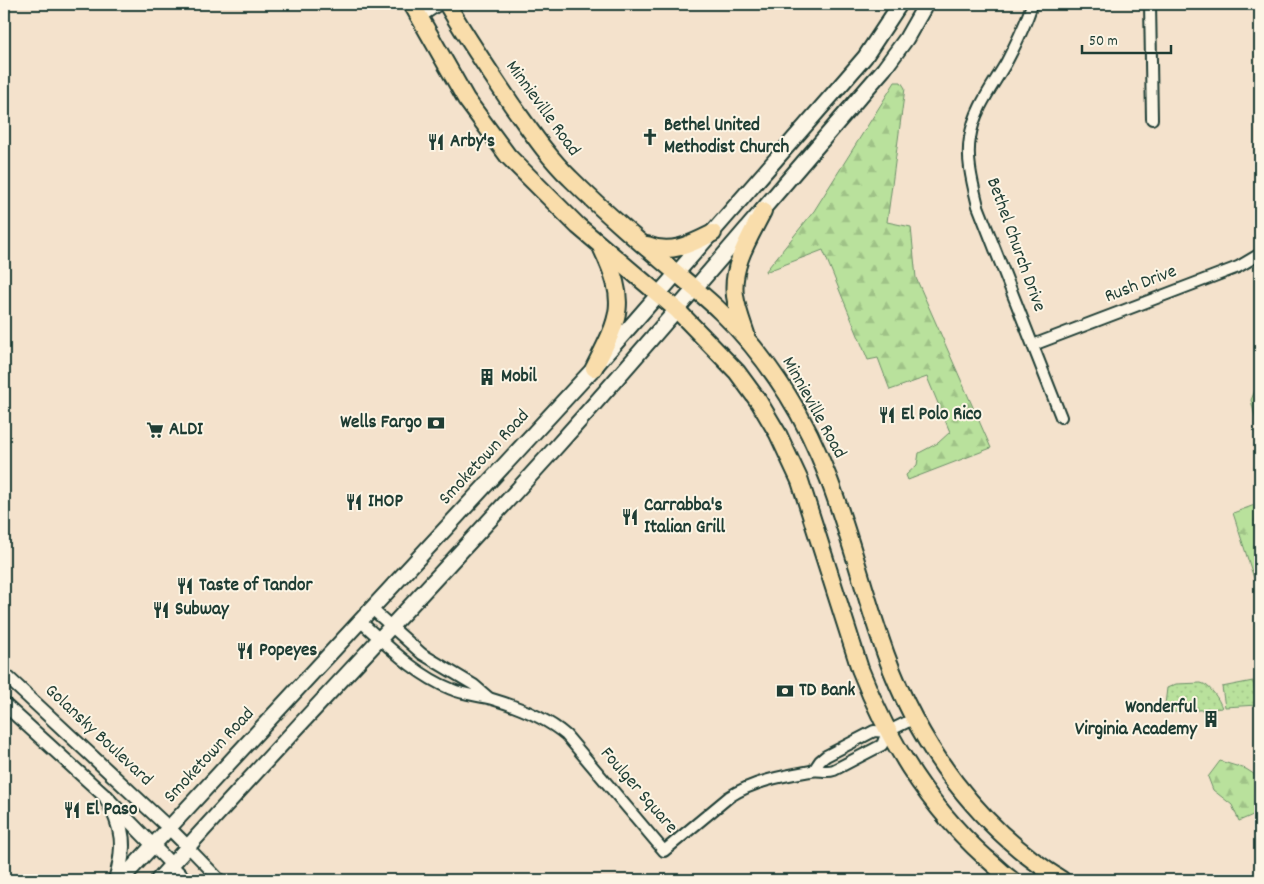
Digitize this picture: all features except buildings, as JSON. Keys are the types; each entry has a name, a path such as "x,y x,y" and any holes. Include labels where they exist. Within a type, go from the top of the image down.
{"main road":[{"name":"Minnieville Road","path":"447,4 492,76 551,158 569,178 724,314 772,370 809,433 823,463 838,502 886,654 898,685 931,750 972,804 1011,842 1062,880"},
{"name":"Smoketown Road","path":"121,880 594,368 678,274 865,57 900,4"},
{"path":"158,880 268,758 558,445 696,289 884,69 906,38 926,4"},
{"path":"416,11 466,99 502,149 536,186 578,226 677,310 737,372 764,410 800,481 860,669 871,699 887,732 911,771 947,819 1012,880"},
{"path":"747,339 736,305 736,274 743,251 763,211"},
{"path":"644,244 658,249 677,248 713,233"},
{"path":"594,368 614,326 618,300 616,283 600,244"},
{"path":"107,798 118,817 122,838 121,857 116,880"}],"street":[{"path":"416,11 440,4"},
{"name":"Bethel Church Drive","path":"1032,4 1028,19 983,101 970,139 973,182 978,206 1060,417"},
{"path":"1150,4 1152,119"},
{"name":"Rush Drive","path":"1033,345 1238,267 1260,254"},
{"name":"Foulger Square","path":"372,608 422,654 474,685 491,699"},
{"name":"Foulger Square","path":"360,621 417,670 444,686 466,694 491,699 541,717 554,725 566,735 664,851 729,797 741,790 752,785 814,770 829,772 882,745 887,732"},
{"name":"Golansky Boulevard","path":"4,674 188,847"},
{"name":"Golansky Boulevard","path":"4,704 107,798 154,844 172,865"},
{"name":"Foulger Square","path":"814,770 826,756 874,731 887,732 915,718"},
{"path":"188,847 220,880"},
{"path":"172,865 187,880"}],"green space":[{"path":"895,82 901,82 905,88 887,222 911,227 916,278 991,448 908,480 906,475 917,465 919,453 938,443 950,432 927,377 890,390 878,358 868,360 823,250 765,272 814,211"},
{"path":"1260,379 1260,437 1251,400"},
{"path":"1260,503 1260,597 1233,513"},
{"path":"1253,681 1257,705 1225,707 1222,687"},
{"path":"1201,683 1208,686 1214,693 1222,708 1164,713 1167,688 1176,684"},
{"path":"1220,761 1246,769 1260,778 1260,812 1239,821 1232,805 1213,790 1208,777"}],"place":[{"name":"Bethel United Methodist Church","path":"650,137"},
{"name":"Arby's","path":"436,142"},
{"name":"Mobil","path":"487,377"},
{"name":"El Polo Rico","path":"887,415"},
{"name":"Wells Fargo","path":"436,423"},
{"name":"ALDI","path":"155,430"},
{"name":"IHOP","path":"354,502"},
{"name":"Carrabba's Italian Grill","path":"630,517"},
{"name":"Taste of Tandor","path":"185,586"},
{"name":"Subway","path":"161,610"},
{"name":"Popeyes","path":"245,651"},
{"name":"TD Bank","path":"785,691"},
{"name":"Wonderful Virginia Academy","path":"1211,719"},
{"name":"El Paso","path":"72,810"}]}
